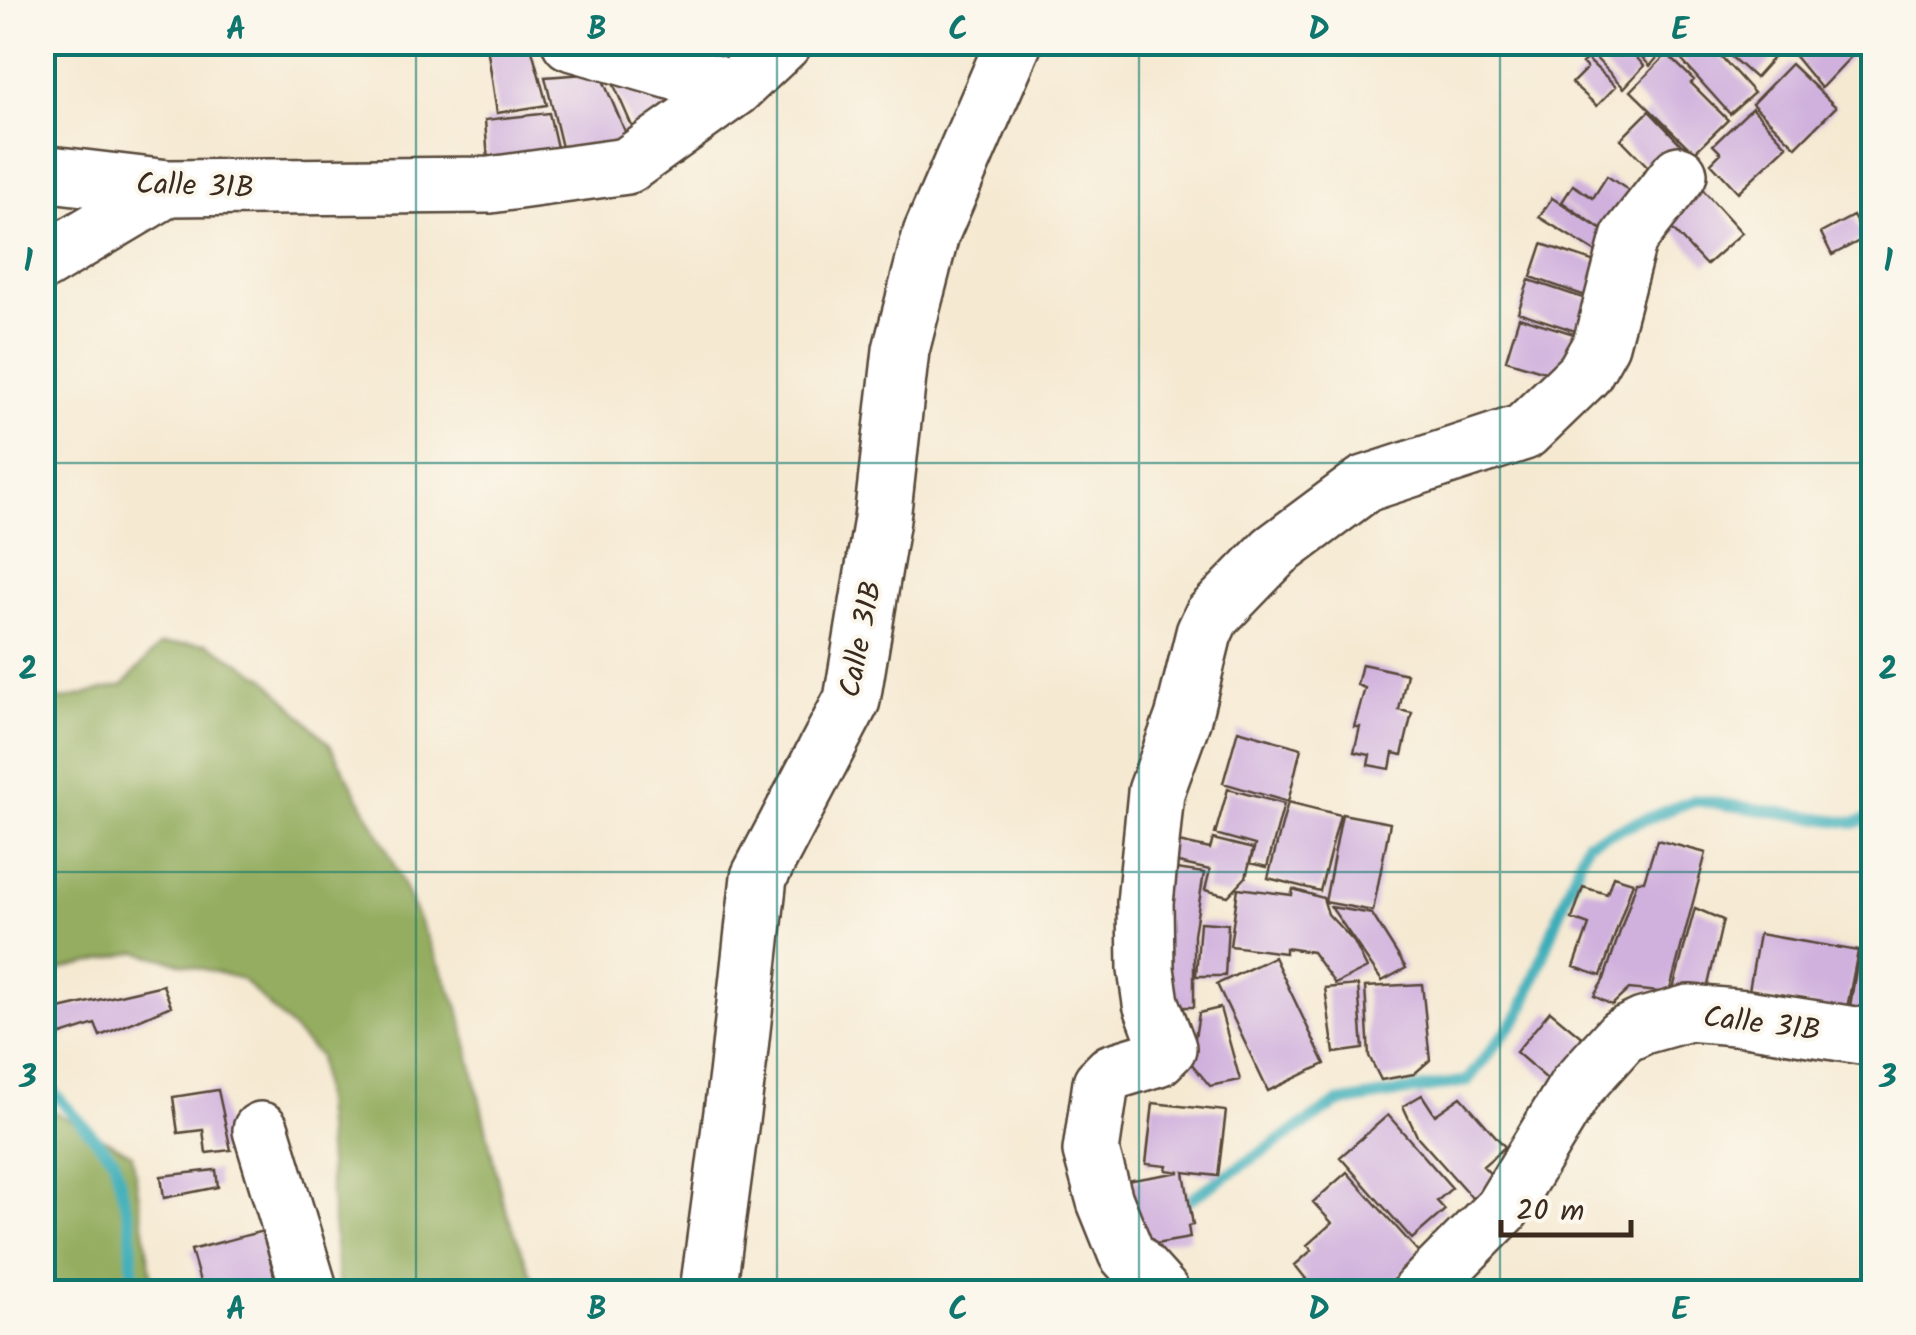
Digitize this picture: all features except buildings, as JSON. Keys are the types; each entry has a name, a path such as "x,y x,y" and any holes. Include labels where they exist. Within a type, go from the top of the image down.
{"street":[{"path":"570,42 734,89"},
{"name":"Calle 31B","path":"42,174 168,188 490,186 627,166 734,89 784,42"},
{"name":"Calle 31B","path":"708,1292 759,876 852,700 882,518 902,350 931,234 1014,42"},
{"path":"1144,1273 1105,1201 1091,1151 1100,1083 1112,1072 1158,1058 1168,1048 1151,1003 1146,969 1145,903 1156,792 1183,718 1204,633 1212,616 1275,550 1365,484 1524,432 1584,374 1601,344 1629,238 1679,174"},
{"path":"42,263 168,188"},
{"name":"Calle 31B","path":"1420,1292 1502,1209 1576,1087 1622,1036 1689,1014 1746,1018 1874,1038"},
{"path":"261,1130 310,1292"}],"green space":[{"path":"207,643 265,678 330,745 385,845 459,1008 503,1203 538,1292 339,1292 319,1056 242,979 137,952 62,969 43,985 43,694 61,700 123,685 160,645"},
{"path":"42,1095 48,1108 132,1154 154,1292 43,1292"}],"waterway":[{"path":"1178,1207 1337,1103 1467,1081 1521,1013 1587,842 1694,800 1854,823 1874,817"},
{"path":"42,1080 114,1159 131,1226 133,1292"}]}
